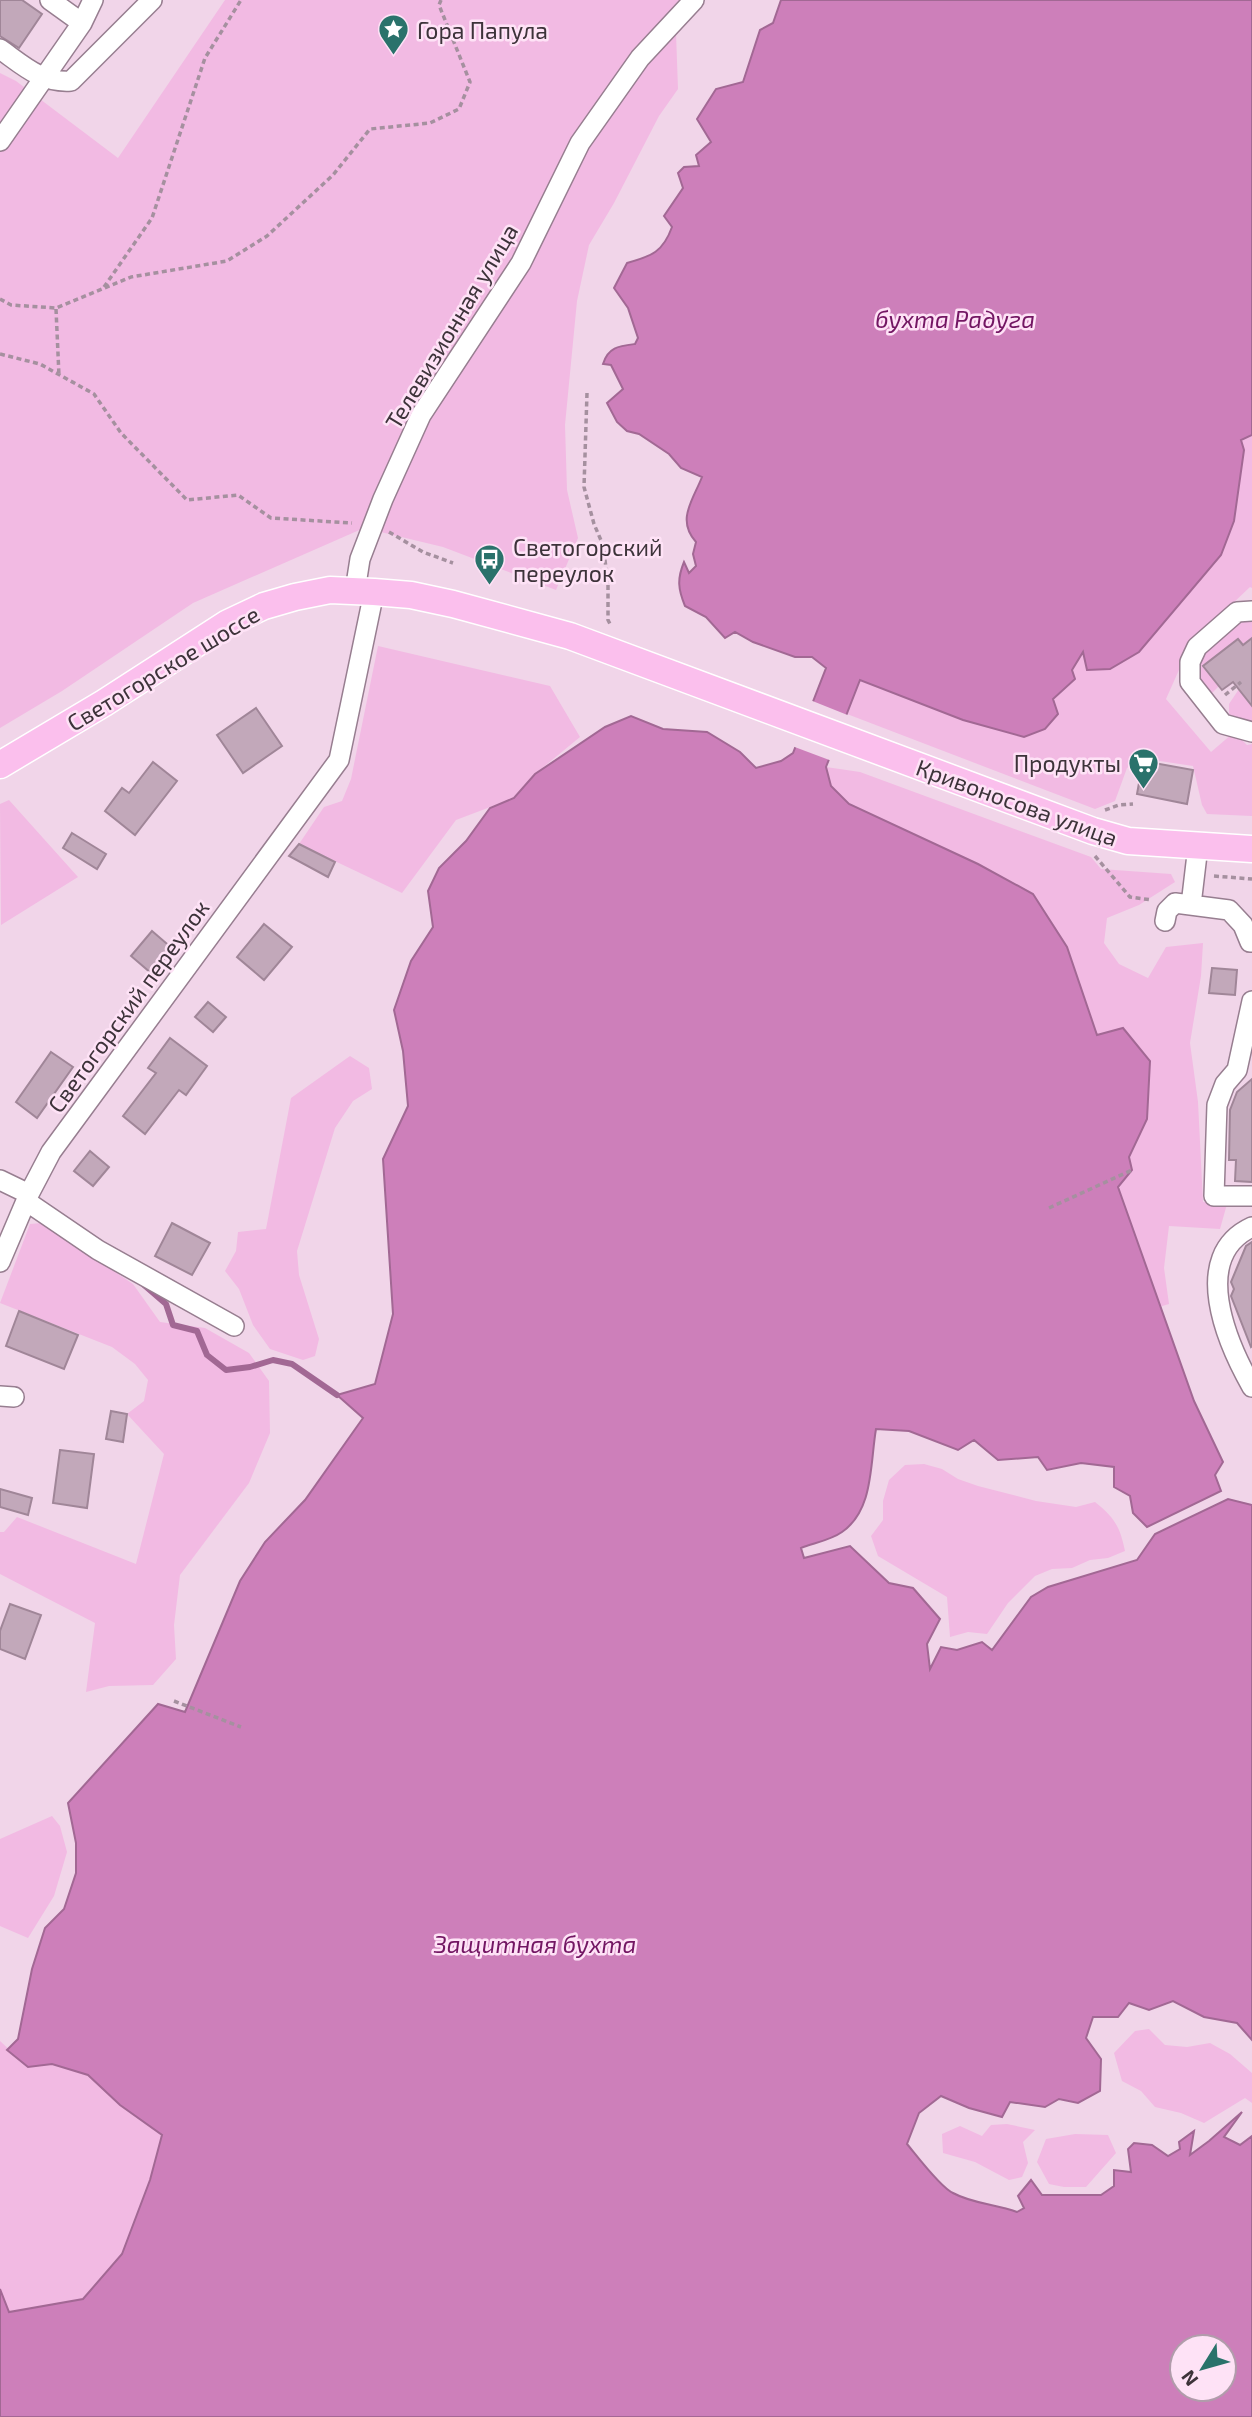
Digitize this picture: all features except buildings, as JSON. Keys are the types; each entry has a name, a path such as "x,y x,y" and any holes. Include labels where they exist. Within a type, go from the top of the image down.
{"main road":[{"name":"Светогорское шоссе","path":"0,765 104,703 228,623 264,606 330,590 411,595 432,599 570,636 776,713"},
{"name":"Кривоносова улица","path":"776,713 1093,831 1128,841 1252,849"}],"street":[{"path":"50,0 82,23"},
{"path":"0,141 82,23 93,0"},
{"path":"39,87 71,81 152,0"},
{"name":"Телевизионная улица","path":"364,592 360,559 383,499 421,415 521,263 580,143 640,58 694,0"},
{"path":"0,49 39,87"},
{"name":"Светогорский переулок","path":"0,1262 27,1198 51,1152 340,760 364,592"},
{"path":"1252,611 1237,612 1197,647 1190,662 1190,682 1223,724 1252,732"},
{"path":"1183,904 1194,875 1198,845"},
{"path":"1165,921 1167,911 1183,904 1229,910 1243,925 1252,942"},
{"path":"1252,1001 1245,1069 1225,1084 1217,1105 1214,1196 1252,1196"},
{"path":"0,1180 98,1250 234,1326"},
{"path":"1252,1227 1231,1242 1219,1264 1217,1290 1221,1315 1252,1387"}],"path":[{"path":"103,289 152,218 205,58 241,0"},
{"path":"0,299 11,305 56,308 131,277 227,261 276,228 332,174 370,128 430,123 459,110 470,82 439,5 440,0"},
{"path":"56,308 60,376"},
{"path":"0,354 40,364 94,394 121,433 187,500 238,495 271,518"},
{"path":"587,393 583,487 603,545 608,583 608,620 613,631"},
{"path":"1231,690 1241,682"},
{"path":"1222,698 1232,702"},
{"path":"1096,813 1119,804 1133,804"},
{"path":"1087,853 1095,856 1130,897 1183,904"},
{"path":"1194,875 1252,879"},
{"path":"1049,1208 1132,1171"},
{"path":"174,1701 241,1727"}],"shaded area":[{"path":"225,0 679,0 675,5 678,89 659,116 589,245 577,301 565,425 567,490 578,538 556,590 443,547 364,528 193,603 62,691 0,728 0,73 16,81 118,158"},
{"path":"1252,435 1252,588 1191,643 1166,699 1211,752 1232,734 1237,735 1247,745 1252,744 1252,816 1207,814 1202,805 1193,766 1140,758 1127,768 1115,801 1095,809 847,714 860,680 963,720 1053,699 1074,679 1072,670 1084,651 1088,670 1241,439"},
{"path":"1252,619 1252,650 1238,639 1203,666 1219,686 1212,693 1207,693 1200,683 1197,660 1236,620"},
{"path":"378,646 550,686 580,737 535,774 514,798 456,820 402,893 299,844 324,807 342,801 351,779"},
{"path":"1239,689 1252,706 1252,727 1229,716 1229,704"},
{"path":"826,767 860,772 1091,857 1101,869 1171,874 1175,882 1139,905 1107,918 1104,943 1119,964 1148,978 1166,947 1203,943 1201,976 1190,1043 1198,1102 1203,1202 1227,1204 1220,1229 1169,1226 1164,1268 1169,1304 1159,1307 1118,1187 1132,1171 1129,1157 1147,1119 1097,1035 1067,947 978,864 849,804 831,786"},
{"path":"9,800 78,877 1,925 0,804"},
{"path":"350,1056 369,1068 372,1089 353,1101 335,1128 297,1251 299,1275 319,1339 315,1356 303,1360 270,1349 253,1325 239,1289 225,1271 236,1251 238,1232 266,1229 291,1098"},
{"path":"42,1223 133,1284 160,1322 205,1328 249,1353 269,1381 270,1433 249,1483 180,1575 174,1625 176,1659 153,1685 109,1686 86,1692 95,1623 0,1574 0,1532 4,1532 17,1517 136,1564 164,1454 127,1414 144,1401 148,1380 135,1364 112,1347 0,1303 30,1224"},
{"path":"924,1464 942,1469 958,1479 978,1486 1036,1501 1076,1507 1095,1502 1116,1524 1125,1551 1108,1558 1090,1560 1072,1568 1052,1569 1035,1576 1008,1603 987,1634 968,1632 950,1637 947,1597 878,1556 871,1536 883,1520 883,1501 889,1480 905,1465"},
{"path":"52,1816 60,1826 67,1852 54,1896 28,1938 0,1926 0,1839"},
{"path":"1149,2029 1165,2045 1187,2047 1210,2043 1230,2054 1252,2073 1252,2103 1245,2098 1204,2123 1181,2113 1155,2107 1141,2091 1122,2081 1114,2053 1135,2031"},
{"path":"0,2041 28,2067 51,2064 88,2075 120,2105 162,2135 150,2180 122,2254 83,2299 9,2312 0,2289"},
{"path":"1007,2124 1035,2130 1023,2142 1028,2163 1022,2177 1009,2180 975,2162 943,2153 942,2134 960,2126 982,2136 991,2125"},
{"path":"1075,2134 1108,2135 1116,2153 1086,2187 1049,2184 1037,2162 1046,2139"}],"water":[{"name":"Защитная бухта","path":"781,0 1252,0 1252,435 1241,440 1244,450 1234,521 1221,555 1139,652 1110,669 1087,670 1083,652 1072,670 1075,679 1053,699 1058,714 1045,729 1024,737 963,720 860,680 826,767 831,786 849,804 978,864 1033,894 1067,947 1097,1035 1123,1028 1150,1061 1147,1119 1129,1157 1132,1170 1118,1187 1194,1401 1223,1462 1215,1475 1221,1491 1147,1527 1133,1513 1130,1496 1114,1487 1114,1467 1081,1463 1047,1470 1038,1457 998,1460 974,1440 958,1450 909,1431 876,1429 869,1485 860,1511 852,1523 838,1535 801,1548 804,1558 850,1546 889,1583 913,1588 940,1619 927,1644 930,1669 941,1647 957,1650 982,1642 992,1650 1031,1597 1048,1587 1137,1560 1155,1534 1228,1499 1252,1505 1252,2040 1237,2023 1204,2017 1173,2001 1149,2010 1129,2003 1118,2017 1093,2017 1086,2038 1101,2059 1100,2091 1078,2103 1059,2099 1045,2107 1010,2102 1002,2117 969,2108 941,2096 919,2113 907,2144 948,2190 961,2197 1017,2212 1024,2208 1018,2196 1031,2180 1042,2195 1101,2195 1114,2186 1114,2170 1131,2172 1128,2149 1134,2143 1152,2145 1168,2156 1180,2149 1179,2142 1194,2131 1190,2155 1242,2112 1224,2137 1240,2145 1252,2136 1252,2417 0,2417 0,2289 9,2312 83,2299 122,2254 150,2180 162,2135 120,2105 88,2075 52,2064 28,2067 7,2050 18,2039 32,1969 45,1928 64,1909 76,1873 76,1843 68,1803 158,1704 185,1712 240,1581 265,1542 305,1500 363,1418 337,1395 375,1384 393,1314 383,1159 408,1106 403,1051 394,1010 411,961 433,927 428,891 439,868 466,841 490,808 514,798 535,774 605,727 631,716 663,729 707,732 740,752 756,768 781,761 793,753 826,668 812,657 795,657 753,642 735,632 725,638 706,617 685,606 679,584 682,568 684,562 689,573 696,566 693,554 696,542 687,526 688,510 702,477 681,468 669,454 639,434 627,431 617,422 607,403 623,389 611,365 603,364 605,358 619,347 635,344 638,338 628,308 614,288 627,263 656,252 669,235 672,227 664,216 683,188 678,173 684,167 699,166 696,155 711,142 697,119 716,89 743,82 760,30 773,23"}],"pier":[{"path":"810,700 850,716 832,761 792,746"}],"waterway":[{"path":"144,1285 166,1304 173,1325 197,1331 207,1355 226,1370 273,1360 292,1364 337,1395"}],"place":[{"name":"Гора Папула","path":"394,57"},
{"name":"Светогорский переулок","path":"490,587"},
{"name":"Продукты","path":"1144,790"}],"water label":[{"name":"бухта Радуга","path":"955,318"}]}
